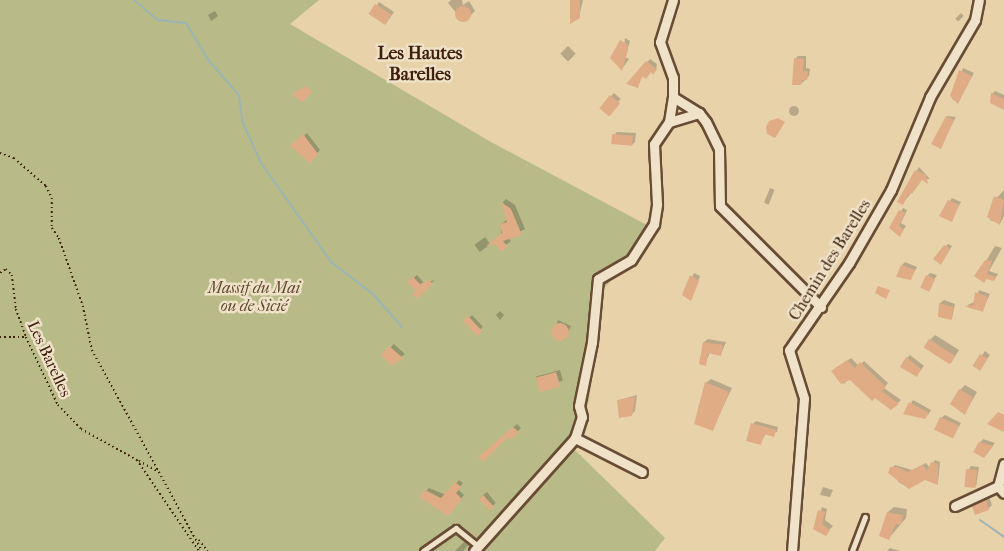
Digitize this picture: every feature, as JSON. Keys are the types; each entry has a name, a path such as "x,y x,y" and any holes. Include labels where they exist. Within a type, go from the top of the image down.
{"street":[{"path":"476,548 575,438 582,417 579,406 592,342 598,279 630,260 654,224 654,144 669,122 674,97 673,78 660,42 673,0"},
{"name":"Chemin des Barelles","path":"792,551 804,398 789,350 820,307 891,190 930,97 975,20 979,0"},
{"path":"674,97 699,113 718,149 720,206 820,307"},
{"path":"669,122 699,113"},
{"path":"575,438 642,472"},
{"path":"955,506 1001,489 1004,464"}],"lane":[{"path":"852,551 865,517"},
{"path":"423,551 456,528 476,548"}],"path":[{"path":"0,153 30,170 49,192 52,228 59,238 83,306 92,350 159,472 208,551"},
{"name":"Les Barelles","path":"0,273 6,269 12,275 16,309 26,337 58,405 81,429 137,459 199,551"},
{"path":"0,337 26,337"},
{"path":"137,459 159,472"},
{"path":"197,536 202,551"}],"green space":[{"name":"Massif du Mai ou de Sicié","path":"0,0 319,0 290,24 491,142 658,231 604,288 589,400 575,450 665,538 655,551 0,551"}],"building":[{"path":"570,0 580,0 580,18 570,24"},
{"path":"375,4 392,15 385,25 368,14"},
{"path":"460,6 466,6 471,14 469,20 460,22 455,17 455,11"},
{"path":"620,40 627,44 628,50 622,71 610,58"},
{"path":"794,58 804,59 803,71 808,71 807,80 802,80 801,85 792,85"},
{"path":"646,61 657,69 653,75 651,72 646,79 642,76 638,88 626,84"},
{"path":"959,70 972,76 958,104 950,96"},
{"path":"306,86 312,92 302,102 292,94"},
{"path":"991,93 1004,99 1004,110 990,103"},
{"path":"610,95 620,103 609,116 599,108"},
{"path":"946,116 954,120 941,149 931,144"},
{"path":"778,118 785,122 775,138 767,134 766,127 769,121"},
{"path":"303,134 318,154 310,163 290,146"},
{"path":"612,134 633,136 632,146 611,144"},
{"path":"915,170 926,175 928,184 922,180 912,194 909,193 903,205 897,202"},
{"path":"994,196 1004,200 1000,225 987,217"},
{"path":"948,200 959,205 952,222 939,216"},
{"path":"501,202 511,209 522,235 503,241 508,247 501,251 495,244 486,246 502,233 500,224 507,222"},
{"path":"899,210 905,213 899,226 904,229 900,237 889,228"},
{"path":"944,245 950,249 941,265 933,259"},
{"path":"985,260 992,261 987,274 996,277 994,281 986,279 984,283 974,276"},
{"path":"901,265 915,270 911,280 896,277"},
{"path":"690,275 699,281 691,301 682,295"},
{"path":"926,275 935,279 929,292 920,288"},
{"path":"413,277 420,284 429,280 433,284 417,299 412,294 416,291 407,282"},
{"path":"878,286 890,290 886,299 875,293"},
{"path":"975,292 988,297 983,312 964,306 973,305"},
{"path":"939,303 953,307 952,320 938,317"},
{"path":"468,316 482,331 477,336 463,321"},
{"path":"560,323 566,326 569,332 566,338 560,341 554,338 551,332 554,326"},
{"path":"929,339 955,356 950,364 924,347"},
{"path":"703,342 723,345 721,356 708,353 706,366 699,364"},
{"path":"389,346 403,358 392,366 381,355"},
{"path":"980,354 988,359 980,371 973,366"},
{"path":"906,357 921,369 917,377 900,367"},
{"path":"847,360 855,368 860,362 886,387 882,391 899,404 891,410 875,398 872,401 850,380 841,384 831,371"},
{"path":"556,372 560,386 540,392 536,378"},
{"path":"705,382 729,392 713,431 694,424"},
{"path":"959,389 973,397 965,415 950,404"},
{"path":"635,397 632,416 619,418 617,400"},
{"path":"909,402 929,413 925,419 903,414"},
{"path":"998,412 1004,415 1004,432 987,424"},
{"path":"940,417 959,426 953,439 934,430"},
{"path":"751,423 776,430 774,437 764,434 761,445 746,441"},
{"path":"513,427 519,432 511,440 508,437 483,462 478,457"},
{"path":"979,442 993,446 984,458 973,452"},
{"path":"931,462 938,464 938,485 925,480 909,489 888,473 890,467 897,467 908,472 923,465 927,471"},
{"path":"966,469 977,470 975,488 964,487"},
{"path":"455,482 461,487 456,493 462,499 448,516 419,497 425,490 441,498"},
{"path":"483,495 494,507 490,511 479,499"},
{"path":"986,499 989,510 975,515 972,506"},
{"path":"818,510 825,512 822,524 830,530 826,536 813,529"},
{"path":"887,512 903,515 901,525 896,524 889,540 879,536"}],"waterway":[{"path":"134,0 158,20 186,23 209,61 239,95 242,121 261,163 331,262 373,294 402,327"},
{"path":"980,520 1004,537"}],"district":[{"name":"Les Hautes Barelles","path":"420,65"}]}
